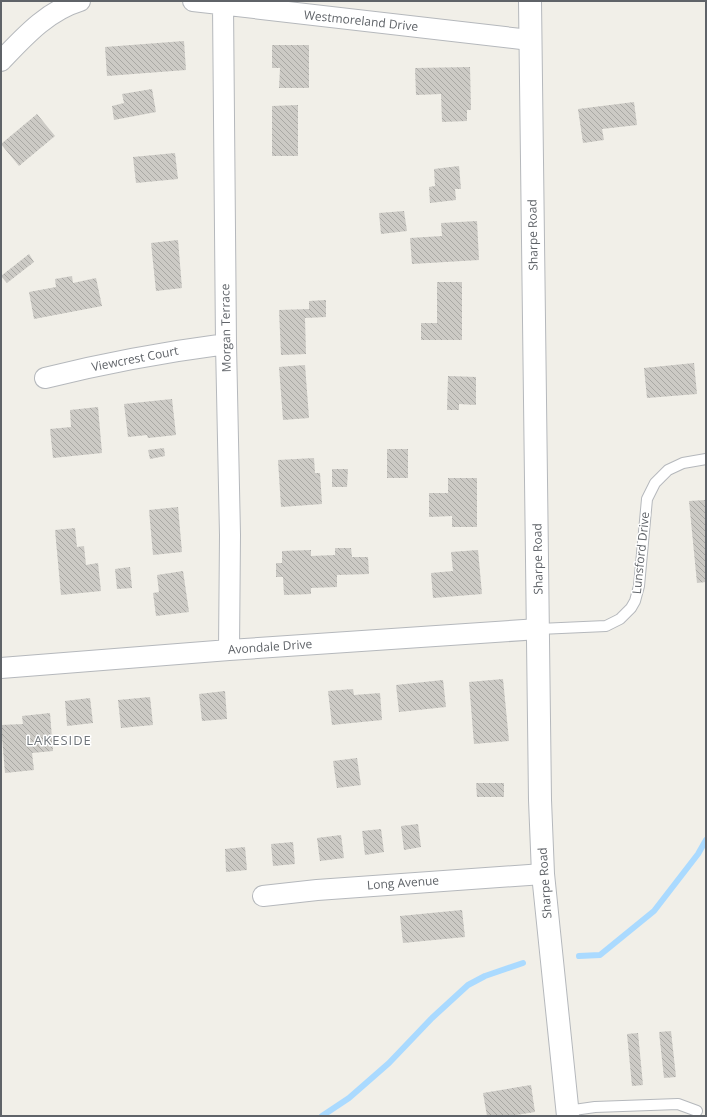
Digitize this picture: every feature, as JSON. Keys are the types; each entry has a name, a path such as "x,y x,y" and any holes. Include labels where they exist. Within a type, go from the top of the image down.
{"street":[{"path":"1,61 33,28 49,16 80,1"},
{"name":"Westmoreland Drive","path":"193,1 530,40"},
{"name":"Sharpe Road","path":"530,1 540,800 543,874 568,1113"},
{"name":"Morgan Terrace","path":"223,5 226,344 230,536 229,650"},
{"name":"Viewcrest Court","path":"45,378 103,364 185,349 226,344"},
{"name":"Avondale Drive","path":"1,668 229,650 539,629"},
{"name":"Long Avenue","path":"263,896 340,888 543,874"}],"lane":[{"name":"Lunsford Drive","path":"539,629 606,626 620,619 631,608 635,601 639,586 647,499 655,483 668,470 684,463 706,459"},
{"path":"568,1113 595,1107 678,1104 697,1111"}],"building":[{"path":"184,41 186,70 107,76 105,47"},
{"path":"272,45 309,45 309,88 279,88 280,68 272,68"},
{"path":"470,67 471,110 467,110 467,121 442,122 441,94 416,95 415,68"},
{"path":"152,89 156,112 114,120 112,106 124,103 122,94"},
{"path":"634,102 637,125 602,129 604,140 583,143 578,109"},
{"path":"298,105 298,156 272,156 272,106"},
{"path":"37,114 55,136 19,166 1,144"},
{"path":"175,153 178,179 136,183 133,157"},
{"path":"459,166 461,189 455,189 456,200 430,203 429,187 435,186 434,169"},
{"path":"404,211 407,231 381,234 379,213"},
{"path":"477,221 479,260 412,264 410,238 442,236 441,223"},
{"path":"178,240 182,288 156,291 151,243"},
{"path":"29,254 34,262 7,283 1,276"},
{"path":"72,276 73,283 96,278 102,306 34,319 29,292 56,287 55,279"},
{"path":"437,282 462,282 462,340 421,340 421,323 437,323"},
{"path":"326,300 326,317 305,318 306,354 281,355 279,310 309,309 309,301"},
{"path":"694,363 697,394 647,398 644,368"},
{"path":"305,365 309,418 283,420 279,367"},
{"path":"448,376 476,377 476,405 459,404 459,410 447,410"},
{"path":"172,399 176,435 148,438 147,435 128,437 124,404"},
{"path":"98,407 102,453 53,458 50,429 71,427 70,410"},
{"path":"164,448 165,456 150,459 148,450"},
{"path":"387,449 408,449 408,478 387,478"},
{"path":"314,458 315,473 320,473 322,504 281,507 278,460"},
{"path":"332,469 348,469 347,487 332,487"},
{"path":"448,478 477,478 477,527 452,527 452,516 429,517 429,493 448,493"},
{"path":"706,500 706,582 697,583 689,501"},
{"path":"178,507 182,552 153,555 149,510"},
{"path":"75,528 77,547 84,546 86,565 98,563 101,591 61,595 55,530"},
{"path":"335,548 351,548 352,557 368,557 369,574 337,575 337,587 311,588 311,594 284,595 283,577 276,577 276,563 282,563 282,551 311,550 311,556 335,555"},
{"path":"478,550 482,594 433,598 431,573 453,571 451,552"},
{"path":"130,567 132,588 117,589 115,569"},
{"path":"183,571 189,612 156,616 153,593 159,592 157,575"},
{"path":"503,679 509,741 474,744 469,682"},
{"path":"443,680 446,707 399,712 396,685"},
{"path":"353,689 354,695 380,693 382,720 332,725 328,691"},
{"path":"225,691 227,719 202,721 199,694"},
{"path":"150,697 153,725 121,728 118,700"},
{"path":"90,698 93,723 67,726 65,701"},
{"path":"50,713 53,751 32,753 34,770 5,773 1,725 23,724 22,716"},
{"path":"357,758 361,785 337,788 333,761"},
{"path":"476,783 504,783 504,797 477,797"},
{"path":"418,824 421,847 404,850 401,826"},
{"path":"381,829 384,852 365,855 362,831"},
{"path":"341,835 344,858 320,861 317,838"},
{"path":"293,842 295,864 273,866 271,844"},
{"path":"245,847 247,870 226,872 225,849"},
{"path":"462,910 465,937 403,943 400,916"},
{"path":"671,1031 676,1077 664,1078 659,1032"},
{"path":"638,1033 643,1085 632,1086 627,1034"},
{"path":"531,1085 535,1112 510,1116 487,1116 483,1093"}],"waterway":[{"path":"579,956 600,955 654,911 698,854 706,840"},
{"path":"322,1116 349,1098 389,1063 432,1018 468,985 485,976 523,963"}],"district":[{"name":"LAKESIDE","path":"59,740"}]}
